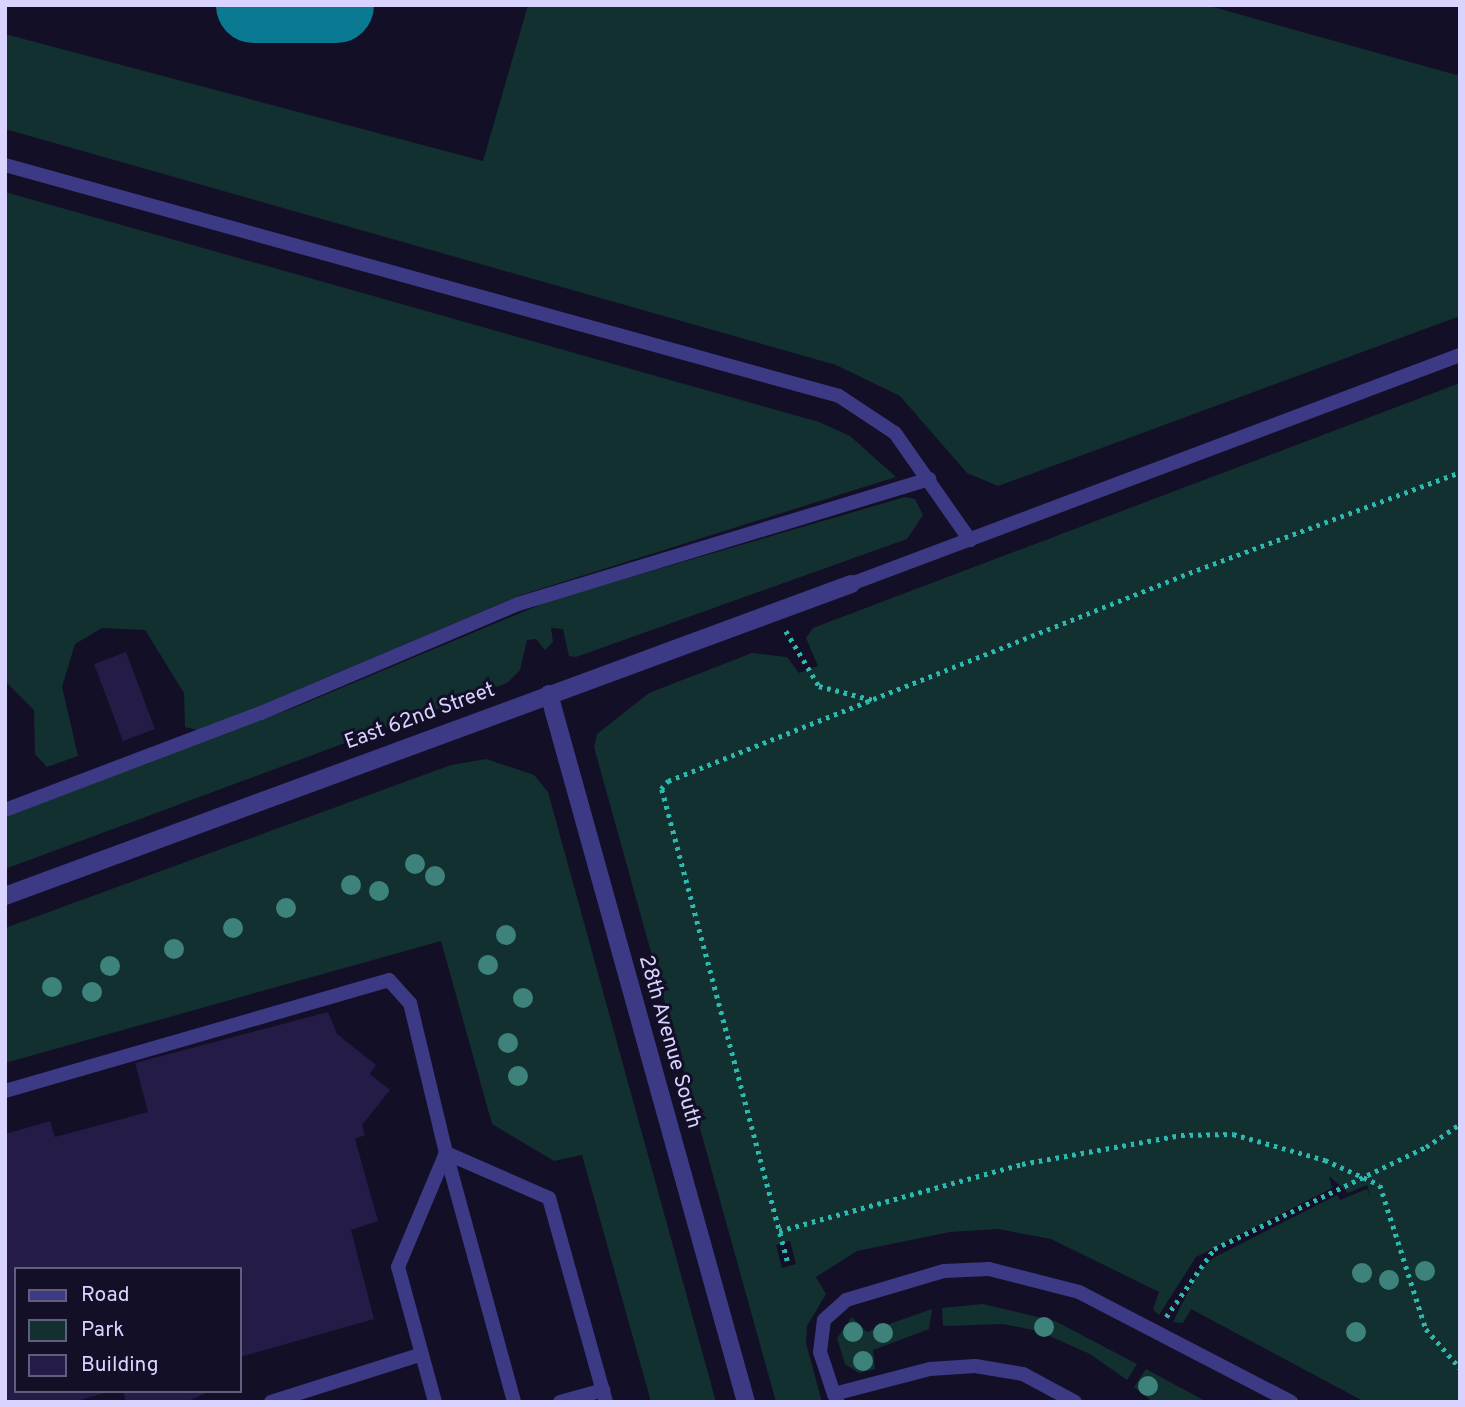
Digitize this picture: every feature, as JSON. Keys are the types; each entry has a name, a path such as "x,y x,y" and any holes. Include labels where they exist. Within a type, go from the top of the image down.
{"street":[{"name":"East 62nd Street","path":"5,896 851,584"},
{"name":"28th Avenue South","path":"548,694 747,1402"}],"lane":[{"path":"5,165 839,396 895,433 970,540"},
{"path":"851,584 1460,355"},
{"path":"5,810 261,713 518,604 929,479"},
{"path":"5,1091 389,980 410,1003 446,1153 514,1402"},
{"path":"435,1402 398,1267 446,1153"},
{"path":"446,1153 549,1198 605,1396 560,1402"},
{"path":"1075,1402 1023,1374 975,1366 930,1369 836,1398 820,1352 824,1320 846,1300 944,1271 989,1269 1043,1280 1079,1292 1156,1335 1291,1402"},
{"path":"271,1402 422,1354"}],"path":[{"path":"787,1261 661,789 876,700 1460,472"},
{"path":"777,611 800,663 819,686 876,700"},
{"path":"1156,1335 1214,1249 1360,1175 1426,1147 1460,1124"},
{"path":"779,1231 1022,1164 1181,1135 1265,1140 1380,1185 1426,1329 1460,1368"}],"green space":[{"path":"528,5 1206,5 1460,76 1460,316 998,486 967,473 900,396 836,365 5,129 5,34 483,161"},
{"path":"5,192 819,422 850,436 896,477 518,596 201,731 185,727 184,693 145,630 102,628 75,644 62,687 78,756 47,767 35,754 34,710 5,681"},
{"path":"1460,383 1460,1402 1365,1402 1191,1309 1183,1323 1173,1322 1197,1274 1213,1258 1337,1195 1340,1200 1367,1189 1371,1198 1367,1185 1348,1193 1329,1176 1332,1188 1196,1257 1159,1315 1153,1309 1159,1292 1051,1239 998,1229 950,1232 857,1251 816,1277 826,1294 807,1326 806,1343 822,1402 776,1402 594,747 597,734 649,693 752,653 787,657 799,673 818,666 806,638 813,628","holes":["790,1241 796,1264 782,1268 776,1245"]},
{"path":"905,497 915,499 923,515 907,539 576,657 569,656 563,629 551,628 553,642 545,650 536,639 527,640 520,670 507,683 5,869 5,816 291,709 549,601"},
{"path":"486,759 534,775 548,792 716,1402 651,1402 582,1155 554,1161 492,1124 441,941 5,1063 5,928 451,765"},
{"path":"983,1304 1055,1321 1137,1364 1127,1380 1090,1354 1038,1331 1003,1324 943,1326 942,1308"},
{"path":"932,1309 929,1329 873,1350 875,1369 859,1373 845,1364 837,1338 852,1317 867,1332"},
{"path":"1146,1369 1207,1402 1153,1402 1134,1387"}],"building":[{"path":"126,652 155,729 123,741 94,664"},
{"path":"328,1012 337,1034 376,1065 370,1074 390,1090 362,1125 365,1135 355,1139 378,1221 351,1230 374,1319 242,1356 242,1267 14,1267 14,1393 104,1393 73,1402 5,1402 5,1134 50,1121 55,1137 148,1112 135,1063"},
{"path":"124,1393 206,1393 186,1402 126,1402"}],"taxiway":[{"path":"253,5 336,5"}]}
